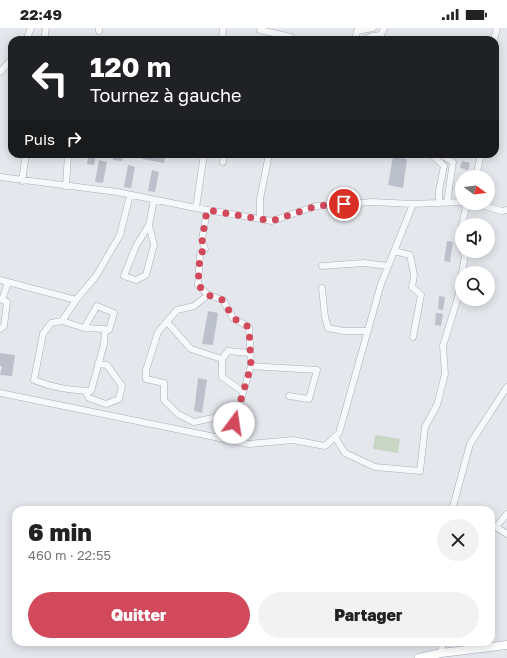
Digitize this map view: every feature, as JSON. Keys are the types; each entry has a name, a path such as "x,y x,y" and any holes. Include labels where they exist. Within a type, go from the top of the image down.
{"main road":[{"path":"419,658 441,653 507,645"}],"street":[{"path":"356,36 357,31 373,28"},
{"path":"372,36 381,35 384,28"},
{"path":"260,30 287,36"},
{"path":"0,72 4,70 8,64"},
{"path":"22,181 25,158"},
{"path":"66,186 68,158"},
{"path":"196,208 203,158"},
{"path":"223,162 224,158"},
{"path":"260,219 260,199 268,158"},
{"path":"435,158 444,166 439,191 439,203"},
{"path":"446,158 452,162 448,203"},
{"path":"478,170 480,158"},
{"path":"0,177 117,192 272,221 316,206 372,202 413,204 455,202"},
{"path":"62,321 76,300 96,276 120,235 130,195"},
{"path":"149,224 154,245 146,275 136,280 124,276 136,246 149,224 154,200"},
{"path":"0,393 249,444 293,440 326,446 340,432 381,284 413,204"},
{"path":"495,209 502,211 507,210"},
{"path":"207,210 202,240 205,249 200,254 198,285 208,295 223,300 233,318 249,327 251,366 242,391 234,423 213,418 194,422 178,414 164,400 164,383 146,379 146,370 158,332 177,310 194,306 208,295"},
{"path":"394,251 410,255 414,274 412,287 420,295 413,337"},
{"path":"322,266 364,262 388,266"},
{"path":"0,280 76,300"},
{"path":"0,329 4,326 7,302 1,299 8,282"},
{"path":"322,288 325,317 328,328 344,331 368,331"},
{"path":"84,328 97,306 114,313 109,330 106,329 84,328 62,321 51,323 43,334 34,380 50,387 91,391 104,344 106,329"},
{"path":"335,437 345,453 375,467 420,471 425,427 437,405 445,374 443,346 455,306"},
{"path":"167,322 191,349 222,359"},
{"path":"242,391 222,377 222,359 228,351 250,353"},
{"path":"85,391 89,398 106,404 119,399 122,386 106,365 98,364"},
{"path":"251,366 317,370 309,399 289,396"},
{"path":"453,506 470,444 507,386"},
{"path":"507,514 496,527 507,534"},
{"path":"441,653 442,646"}],"green space":[{"path":"375,435 400,439 398,453 373,449"}],"building":[{"path":"88,158 95,158 94,165 87,164"},
{"path":"113,158 122,158 122,161 113,160"},
{"path":"142,158 165,158 164,163"},
{"path":"393,158 407,159 403,188 388,185"},
{"path":"99,160 107,162 103,183 95,182"},
{"path":"462,161 470,163 468,170 460,168"},
{"path":"128,165 135,167 131,188 124,187"},
{"path":"152,170 159,172 155,192 148,191"},
{"path":"447,241 453,242 450,262 444,261"},
{"path":"439,296 445,297 443,310 438,309"},
{"path":"208,311 218,313 213,345 202,344"},
{"path":"436,313 443,314 441,326 435,325"},
{"path":"0,353 15,355 12,376 0,375 2,366 0,366"},
{"path":"198,378 207,380 202,413 194,411"}],"route":[{"path":"234,423 242,391 251,366 249,327 233,318 223,300 208,295 198,285 200,254 205,249 202,240 207,210 272,221 316,206 344,204"}]}
